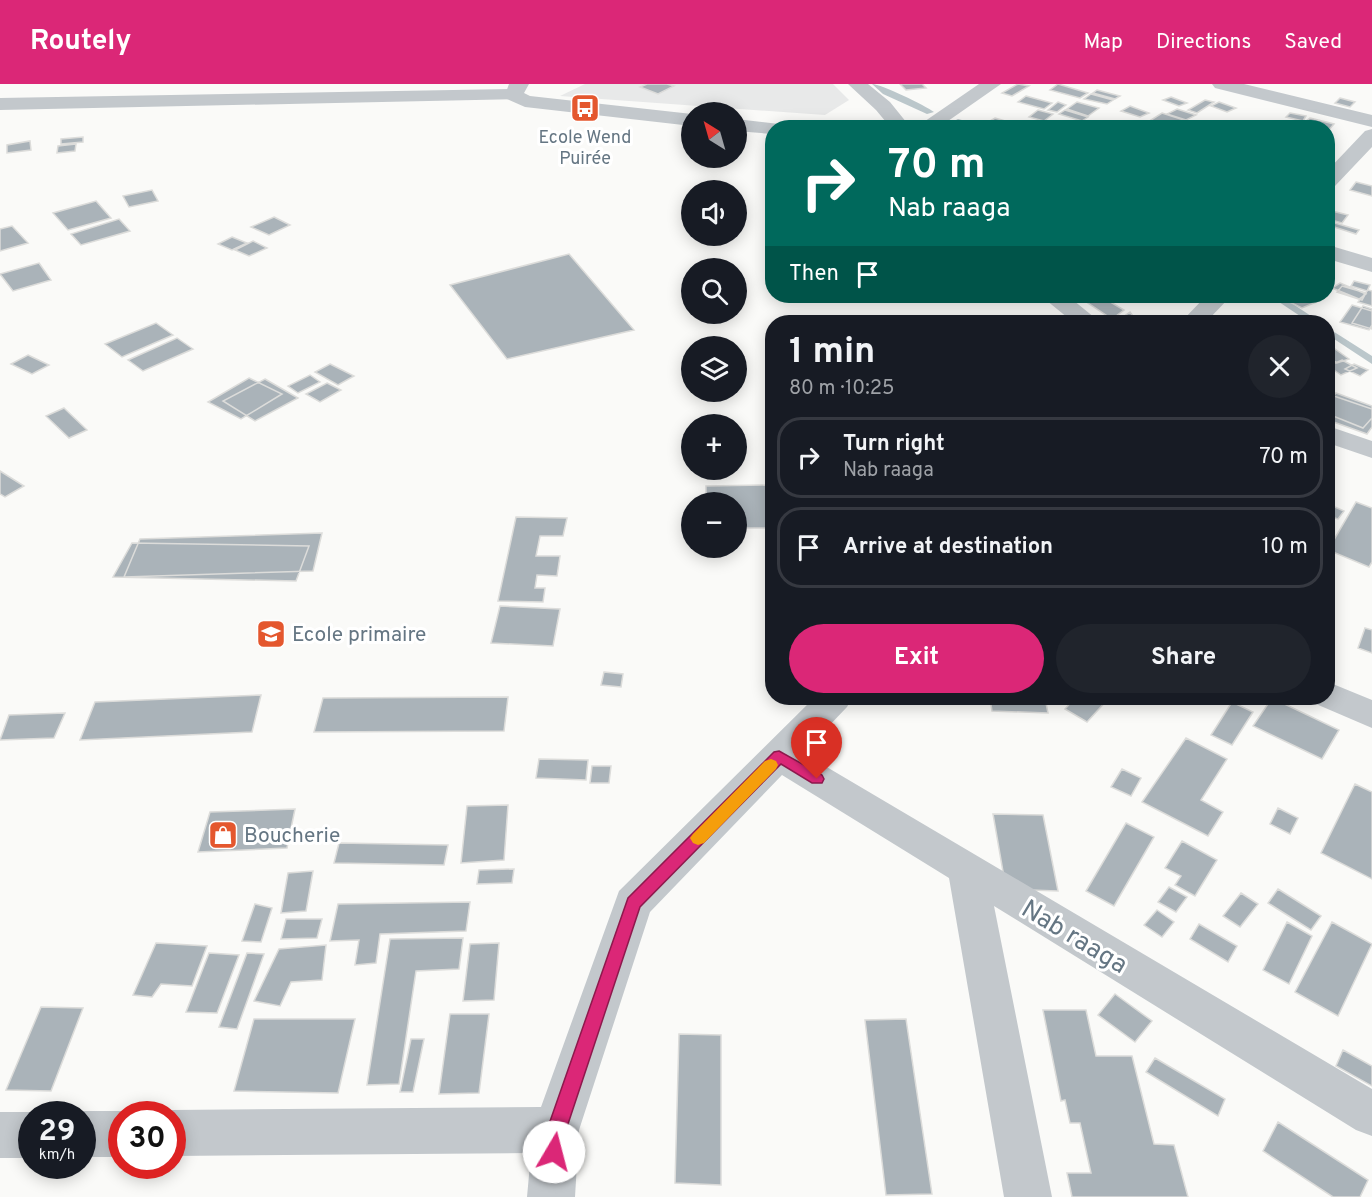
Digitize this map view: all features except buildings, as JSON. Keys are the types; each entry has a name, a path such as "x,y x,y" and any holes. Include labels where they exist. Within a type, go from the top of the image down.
{"street":[{"path":"47,104 104,84"},
{"path":"857,84 883,106 895,120"},
{"path":"936,120 992,84"},
{"path":"1221,84 1372,121"},
{"path":"0,104 517,89 525,101 681,119"},
{"path":"747,126 765,127"},
{"path":"1335,175 1372,135"},
{"path":"1335,254 1372,265"},
{"path":"1062,303 1079,315"},
{"path":"1200,315 1212,303"},
{"path":"1335,437 1372,450"},
{"path":"1335,698 1372,715"},
{"path":"551,1197 556,1130 633,903 829,705"},
{"name":"Nab raaga","path":"779,756 1372,1114"},
{"path":"967,871 1028,1197"},
{"path":"186,1133 556,1130"},
{"path":"0,1135 18,1135"}],"shaded area":[{"path":"585,84 833,84 849,100 825,115 747,109 747,102 681,102 681,105 560,96"}],"waterway":[{"path":"876,84 886,92 930,112"},
{"path":"1286,303 1304,315"},
{"path":"1335,336 1372,361"}],"slow traffic":[{"path":"698,838 771,765"}],"place":[{"name":"Ecole Wend Puirée","path":"585,108"},
{"name":"Ecole primaire","path":"271,634"},
{"name":"Boucherie","path":"223,835"}],"route":[{"path":"554,1152 556,1130 633,903 779,756 817,779"}]}
